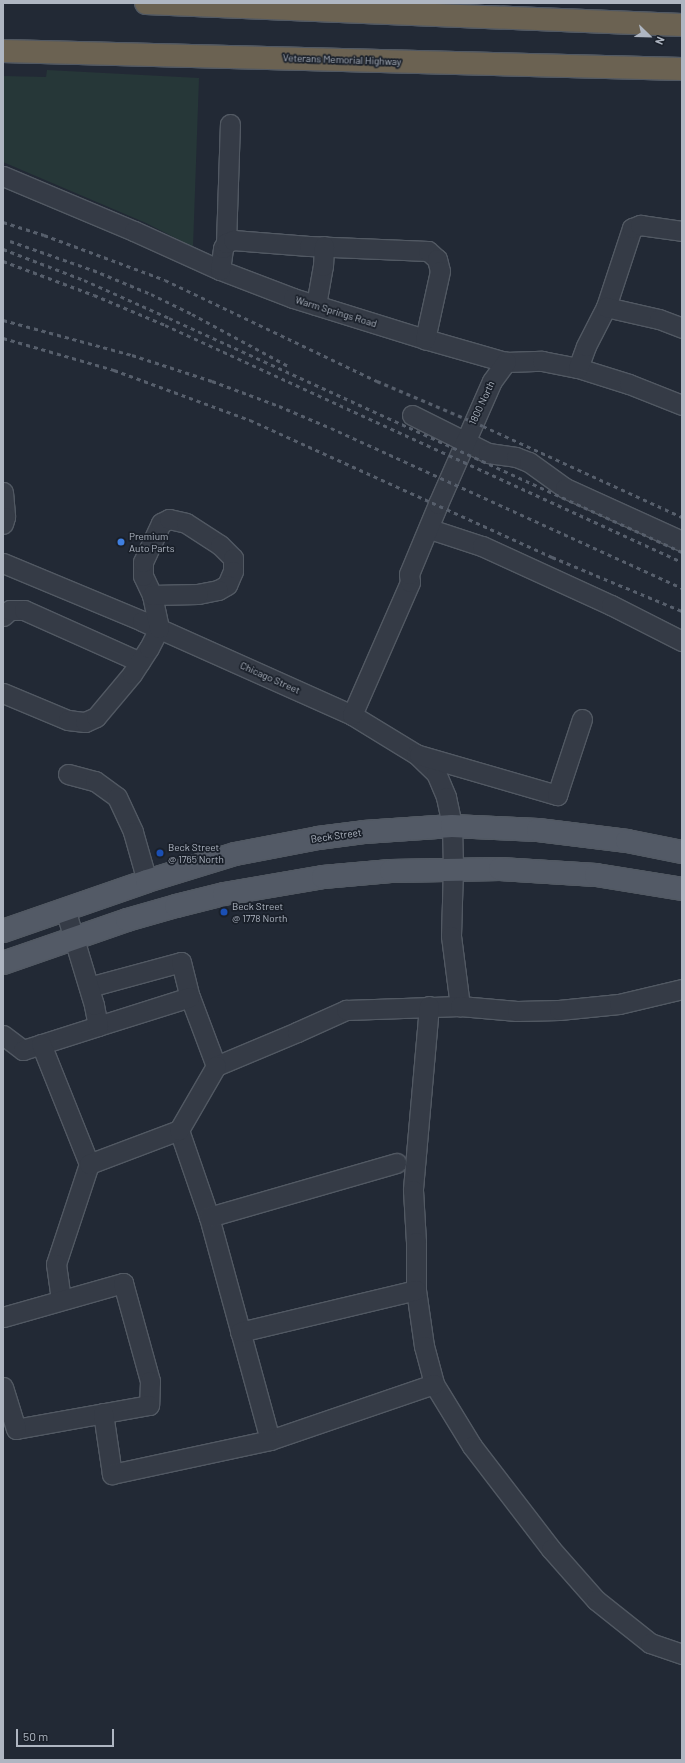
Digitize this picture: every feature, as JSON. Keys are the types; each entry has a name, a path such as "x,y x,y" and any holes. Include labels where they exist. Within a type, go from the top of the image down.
{"highway":[{"path":"146,3 676,24"},
{"name":"Veterans Memorial Highway","path":"3,51 682,69"}],"main road":[{"name":"Beck Street","path":"3,931 147,880 235,854 318,838 372,831 452,826 545,831 627,841 682,852"},
{"path":"3,963 74,938 176,906 224,894 273,885 354,874 453,868 555,872 596,875 682,889"}],"street":[{"path":"220,270 226,243 230,124"},
{"name":"Warm Springs Road","path":"3,176 134,231 220,270 293,298 425,340 506,362 542,361 578,368 629,384 682,405"},
{"path":"578,368 586,346 606,307 632,228 645,225 682,231"},
{"path":"226,243 233,240 428,251 437,259 440,271 425,340"},
{"path":"316,305 323,266 324,246"},
{"path":"606,307 659,320 682,328"},
{"name":"1800 North","path":"410,582 409,574 470,444 500,386 506,362"},
{"path":"412,415 488,453 516,457 529,462 565,488 682,541"},
{"name":"1800 North","path":"352,715 410,582 416,577 436,531 470,444"},
{"path":"3,492 5,517 3,524"},
{"path":"3,693 68,720 85,722 96,717 140,662 159,628 152,595 143,576 143,562 161,523 169,518 186,523 220,545 233,558 233,571 227,585 218,590 198,594 152,595"},
{"path":"436,531 482,546 611,605 682,641"},
{"name":"Chicago Street","path":"3,563 159,628 352,715 416,754 436,773 446,797 452,826 453,868 451,936 460,1006"},
{"path":"3,616 10,610 24,610 140,662"},
{"path":"416,754 557,795 582,720"},
{"path":"68,774 95,781 117,797 133,832 147,880"},
{"path":"66,909 98,1026"},
{"path":"88,987 181,962 190,998 216,1066"},
{"path":"89,1164 179,1130 216,1066 346,1010 429,1006 460,1006 517,1011 589,1008 625,1003 682,989"},
{"path":"3,1035 23,1050 190,998"},
{"path":"429,1006 413,1190 416,1242 416,1290 424,1346 434,1384 472,1446 551,1549 596,1600 650,1643 682,1654"},
{"path":"41,1044 89,1164 56,1264 61,1300"},
{"path":"179,1130 209,1217 270,1440"},
{"path":"209,1217 396,1163"},
{"path":"3,1317 123,1282 150,1381 149,1405 16,1429 3,1387"},
{"path":"240,1332 416,1290"},
{"path":"103,1413 112,1474 270,1440 434,1384"}],"shaded area":[{"path":"47,70 199,78 193,247 146,223 3,162 3,76 46,77"}],"railway":[{"path":"3,222 44,235 165,280 377,381 483,426 682,517"},
{"path":"10,241 93,270 151,294 192,314 288,366"},
{"path":"3,249 84,280 682,552"},
{"path":"3,261 94,295 165,325 682,562"},
{"path":"3,320 132,355 212,381 279,406 331,428 682,588"},
{"path":"3,338 114,370 250,420 552,557 682,611"}],"place":[{"name":"Premium Auto Parts","path":"121,542"},
{"name":"Beck Street @ 1765 North","path":"160,853"},
{"name":"Beck Street @ 1778 North","path":"224,912"}]}
